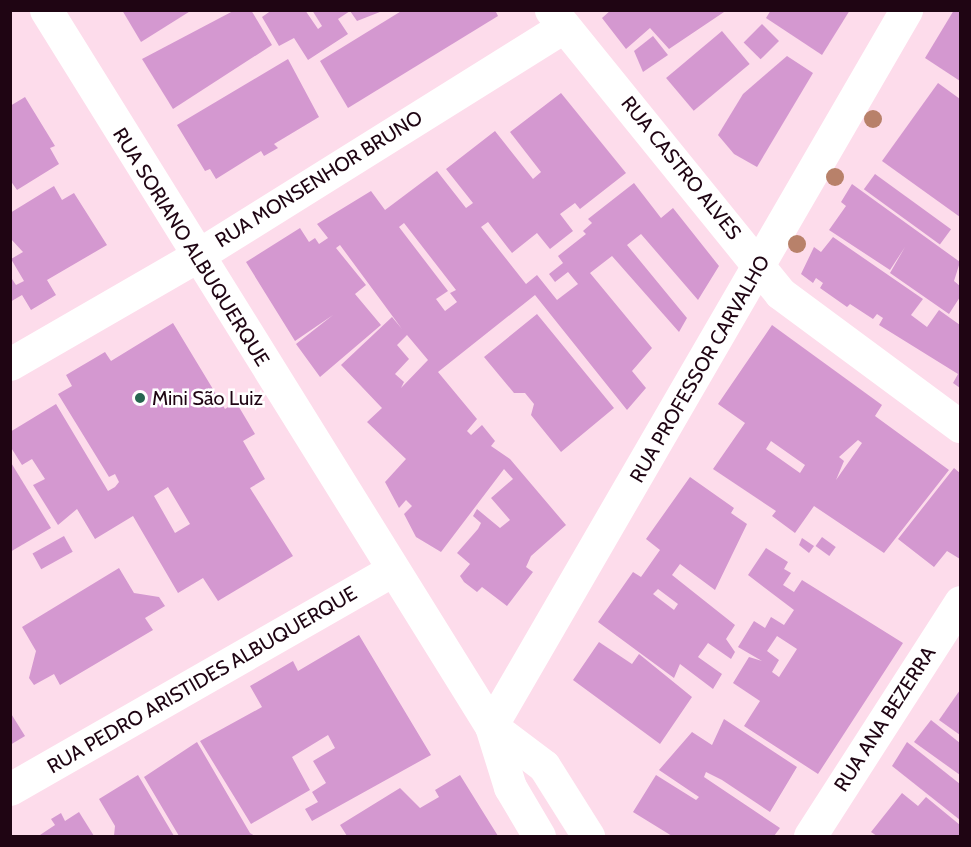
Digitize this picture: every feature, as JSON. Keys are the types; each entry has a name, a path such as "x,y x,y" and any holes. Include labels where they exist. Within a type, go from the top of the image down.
{"street":[{"name":"RUA SORIANO ALBUQUERQUE","path":"46,10 195,257 491,726 510,787 539,837"},
{"name":"RUA PROFESSOR CARVALHO","path":"491,726 906,10"},
{"name":"RUA MONSENHOR BRUNO","path":"10,364 195,257 558,18"},
{"name":"RUA CASTRO ALVES","path":"558,18 760,265 780,293 960,426"},
{"name":"RUA PEDRO ARISTIDES ALBUQUERQUE","path":"10,789 393,570"},
{"name":"RUA ANA BEZERRA","path":"810,837 960,602"},
{"name":"RUA SORIANO ALBUQUERQUE","path":"491,726 543,766 588,837"}],"building":[{"path":"122,10 192,10 141,42"},
{"path":"235,10 251,10 272,45 173,109 142,59"},
{"path":"272,10 305,10 318,29 322,26 312,10 385,10 357,21 350,11 338,19 348,34 308,60 294,38 279,46 262,17"},
{"path":"403,10 495,10 498,16 348,108 320,61"},
{"path":"611,10 727,10 669,49 650,28 626,49 602,18"},
{"path":"771,10 850,10 822,55 766,18"},
{"path":"954,10 960,10 960,81 925,58"},
{"path":"762,24 779,41 761,59 744,42"},
{"path":"722,31 750,64 694,111 666,78"},
{"path":"653,36 668,55 643,72 634,51"},
{"path":"787,56 813,73 757,167 734,154 718,135 743,94"},
{"path":"288,59 319,117 274,144 278,148 264,156 261,151 216,179 210,169 205,171 177,125"},
{"path":"938,83 960,99 960,217 882,161"},
{"path":"561,93 626,173 580,209 575,203 560,214 573,231 550,249 537,233 512,253 488,222 481,227 526,284 537,275 557,300 578,284 568,272 555,282 549,274 563,263 558,256 586,234 583,231 592,223 588,219 634,183 661,218 673,208 719,266 698,300 641,234 627,245 687,318 679,332 612,256 590,273 652,348 632,371 646,388 627,410 535,295 438,372 477,419 467,431 471,435 482,425 495,441 491,446 510,459 566,525 531,556 526,567 533,572 507,606 482,587 477,592 464,582 460,576 470,564 457,553 481,523 473,516 477,509 500,528 510,520 491,498 513,479 504,469 441,552 416,537 404,514 412,506 406,500 399,508 385,482 406,459 367,422 382,408 341,365 392,317 402,329 340,245 336,248 366,285 355,294 381,325 320,377 296,344 333,315 295,341 246,262 300,228 309,242 315,238 319,244 328,238 317,224 371,191 385,210 437,171 466,208 473,203 446,169 495,131 533,179 541,172 510,132","holes":["404,223 456,290 450,293 457,302 445,311 436,299 448,291 399,227","407,335 428,360 401,388 404,382 395,374 409,359 397,345"]},
{"path":"25,97 55,146 50,148 59,164 17,190 10,180 10,106"},
{"path":"875,174 951,229 940,245 864,189"},
{"path":"852,184 960,262 954,281 960,286 960,297 949,314 890,273 905,247 890,270 829,230 846,206 841,202"},
{"path":"54,186 62,200 74,193 107,245 47,280 56,295 31,310 22,295 10,302 10,276 16,285 24,281 11,259 23,252 10,238 10,213"},
{"path":"833,237 923,299 911,315 927,327 939,310 960,325 960,388 953,383 958,374 879,325 883,318 877,314 873,319 850,304 847,307 820,288 823,283 816,278 813,283 801,274 814,247 821,252"},
{"path":"537,314 614,408 561,452 531,415 534,404 525,393 514,393 484,357"},
{"path":"173,323 225,409 236,402 255,434 243,441 265,479 250,488 293,556 218,601 203,578 178,593 133,516 95,539 77,509 58,525 33,485 45,479 32,459 22,465 10,446 10,432 56,404 108,491 115,487 119,482 115,474 109,477 58,394 72,386 66,375 105,352 111,361","holes":["168,487 190,524 175,533 154,496"]},
{"path":"772,325 882,405 875,416 949,470 884,553 814,506 795,533 772,516 776,511 713,469 745,423 718,404","holes":["858,440 862,443 836,480 844,461 839,457","771,441 805,465 800,473 766,449"]},
{"path":"10,461 51,528 10,552"},
{"path":"954,468 960,473 960,559 947,551 934,567 898,539"},
{"path":"690,477 734,508 731,513 747,524 715,590 680,564 672,575 735,625 726,639 735,652 731,659 708,643 698,657 722,674 713,689 680,664 674,678 598,622 633,572 641,577 660,550 646,539","holes":["658,589 678,604 674,610 653,594"]},
{"path":"64,536 73,552 41,569 33,553"},
{"path":"822,537 836,547 829,556 816,546"},
{"path":"802,538 814,546 809,553 799,545"},
{"path":"766,548 788,562 784,569 791,573 783,585 794,592 802,580 903,643 818,774 744,726 760,701 733,683 749,657 762,661 738,647 754,621 765,628 771,617 784,625 794,610 748,575","holes":["777,636 797,649 779,677 772,672 779,660 767,651"]},
{"path":"119,568 134,593 159,597 165,606 145,618 153,630 60,685 54,674 34,685 29,678 36,651 22,627"},
{"path":"359,635 431,755 312,821 305,809 318,802 312,792 326,783 313,761 335,748 328,735 292,757 310,790 251,824 200,741 262,707 250,686 293,661 298,671"},
{"path":"599,642 632,664 639,654 692,697 660,744 573,680"},
{"path":"960,690 960,735 939,720"},
{"path":"10,712 25,736 10,745"},
{"path":"724,719 797,767 770,812 722,780 706,772 704,777 780,828 774,836 672,836 633,812 656,775 696,800 699,797 659,770 692,732 712,745"},
{"path":"931,720 960,743 960,775 914,742"},
{"path":"197,742 250,833 255,836 179,836 144,777"},
{"path":"907,742 960,784 960,820 892,766"},
{"path":"138,775 174,836 114,836 115,826 99,799"},
{"path":"460,775 498,836 347,836 340,825 400,788 420,808 439,797 435,790"},
{"path":"902,793 918,806 926,797 960,825 960,836 877,836 871,832"},
{"path":"79,812 94,836 40,835 55,825 51,819 61,813 65,821"}],"place":[{"name":"Mini São Luiz","path":"140,398"}]}
